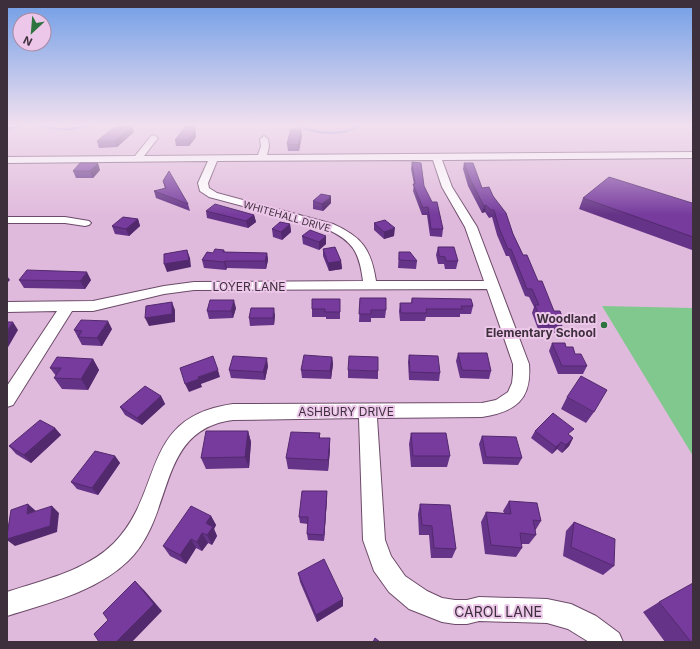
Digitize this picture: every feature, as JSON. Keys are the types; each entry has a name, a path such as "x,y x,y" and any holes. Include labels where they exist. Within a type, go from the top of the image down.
{"street":[{"path":"7,160 669,155"},
{"name":"WHITEHALL DRIVE","path":"214,158 202,184 206,191 213,195 329,226 347,235 360,247 366,256 370,286"},
{"name":"ASHBURY DRIVE","path":"7,604 79,579 93,572 119,554 145,519 167,457 175,443 189,429 205,418 233,412 482,410 500,406 513,398 521,387 521,364 471,227 447,187 437,158"},
{"path":"7,220 65,220 85,223"},
{"name":"LOYER LANE","path":"7,307 67,307 99,305 164,290 187,287 492,285"},
{"path":"7,400 67,307"},
{"name":"CAROL LANE","path":"368,411 374,540 382,563 397,584 418,600 442,610 455,612 467,612 480,609 548,611 571,617 587,625 610,642"}],"green space":[{"path":"602,306 693,308 693,456"}],"building":[{"path":"412,162 421,163 424,186 432,202 437,202 443,229 431,229 428,207 423,208 413,184 415,184"},
{"path":"80,163 98,163 90,171 73,171"},
{"path":"464,163 473,163 482,188 489,187 493,196 506,213 513,234 523,255 527,255 538,281 542,281 554,311 560,311 563,319 559,319 562,326 542,325 535,305 539,305 532,289 527,289 511,249 508,249 499,228 494,210 491,210 486,205 484,206 470,179"},
{"path":"169,171 188,204 154,191 166,188 163,181"},
{"path":"609,177 692,203 693,201 693,237 583,198"},
{"path":"321,194 331,196 322,204 313,201"},
{"path":"215,204 254,215 246,221 206,211"},
{"path":"123,217 138,219 126,229 112,226"},
{"path":"385,220 395,228 384,232 374,223"},
{"path":"280,222 290,224 281,232 272,229"},
{"path":"310,230 326,236 319,242 302,236"},
{"path":"335,247 341,261 328,263 323,249"},
{"path":"438,247 454,247 458,261 446,261 445,257 439,256"},
{"path":"215,249 224,250 223,252 267,253 265,261 224,262 202,260 207,252 213,253"},
{"path":"187,250 189,260 164,264 164,254"},
{"path":"399,252 410,252 417,261 399,260"},
{"path":"27,270 87,272 80,281 19,280"},
{"path":"360,298 386,298 386,310 371,310 371,314 359,314"},
{"path":"412,298 471,299 473,306 461,306 462,309 426,309 427,313 401,313 400,303 412,303"},
{"path":"312,299 340,299 340,312 325,312 325,309 312,309"},
{"path":"210,300 234,300 231,311 207,311"},
{"path":"172,302 172,314 145,318 146,306"},
{"path":"251,308 274,308 273,318 249,318"},
{"path":"81,320 108,321 97,338 78,337 82,331 74,330"},
{"path":"7,322 13,322 7,331"},
{"path":"552,343 565,343 566,347 573,347 575,354 581,354 587,366 562,366"},
{"path":"458,353 487,353 491,371 462,370"},
{"path":"304,355 332,357 330,371 301,370"},
{"path":"409,355 438,356 440,373 410,372"},
{"path":"213,356 218,370 198,377 199,379 185,384 180,368"},
{"path":"233,356 267,358 263,372 229,370"},
{"path":"349,356 378,357 378,371 348,370"},
{"path":"57,357 93,359 81,379 54,378 61,368 50,368"},
{"path":"581,376 607,390 594,412 567,397"},
{"path":"145,386 161,396 137,418 120,407"},
{"path":"553,413 574,429 568,434 573,438 566,445 561,442 556,447 535,431"},
{"path":"40,420 55,428 24,455 9,446"},
{"path":"206,431 248,431 245,457 201,458"},
{"path":"291,432 320,433 319,438 330,438 328,460 286,458"},
{"path":"411,433 446,433 450,456 413,456"},
{"path":"482,436 516,437 522,458 486,457"},
{"path":"95,451 115,456 92,488 71,482"},
{"path":"302,491 327,491 324,535 307,534 308,517 299,517"},
{"path":"509,501 537,503 541,521 533,520 536,535 520,533 522,548 491,545 486,512 511,514"},
{"path":"28,504 27,514 52,506 50,526 7,539 11,510"},
{"path":"420,504 450,505 456,549 434,548 432,526 422,525"},
{"path":"191,506 211,516 206,523 213,527 207,535 202,533 197,542 191,539 180,555 163,546"},
{"path":"574,522 615,539 614,566 571,547"},
{"path":"324,559 343,599 316,615 298,573"},
{"path":"135,581 154,604 116,642 99,642 94,634 108,620 103,613"},
{"path":"693,583 693,642 691,642 659,602"},
{"path":"375,638 380,642 373,642"}],"place":[{"name":"Woodland Elementary School","path":"604,325"}]}
